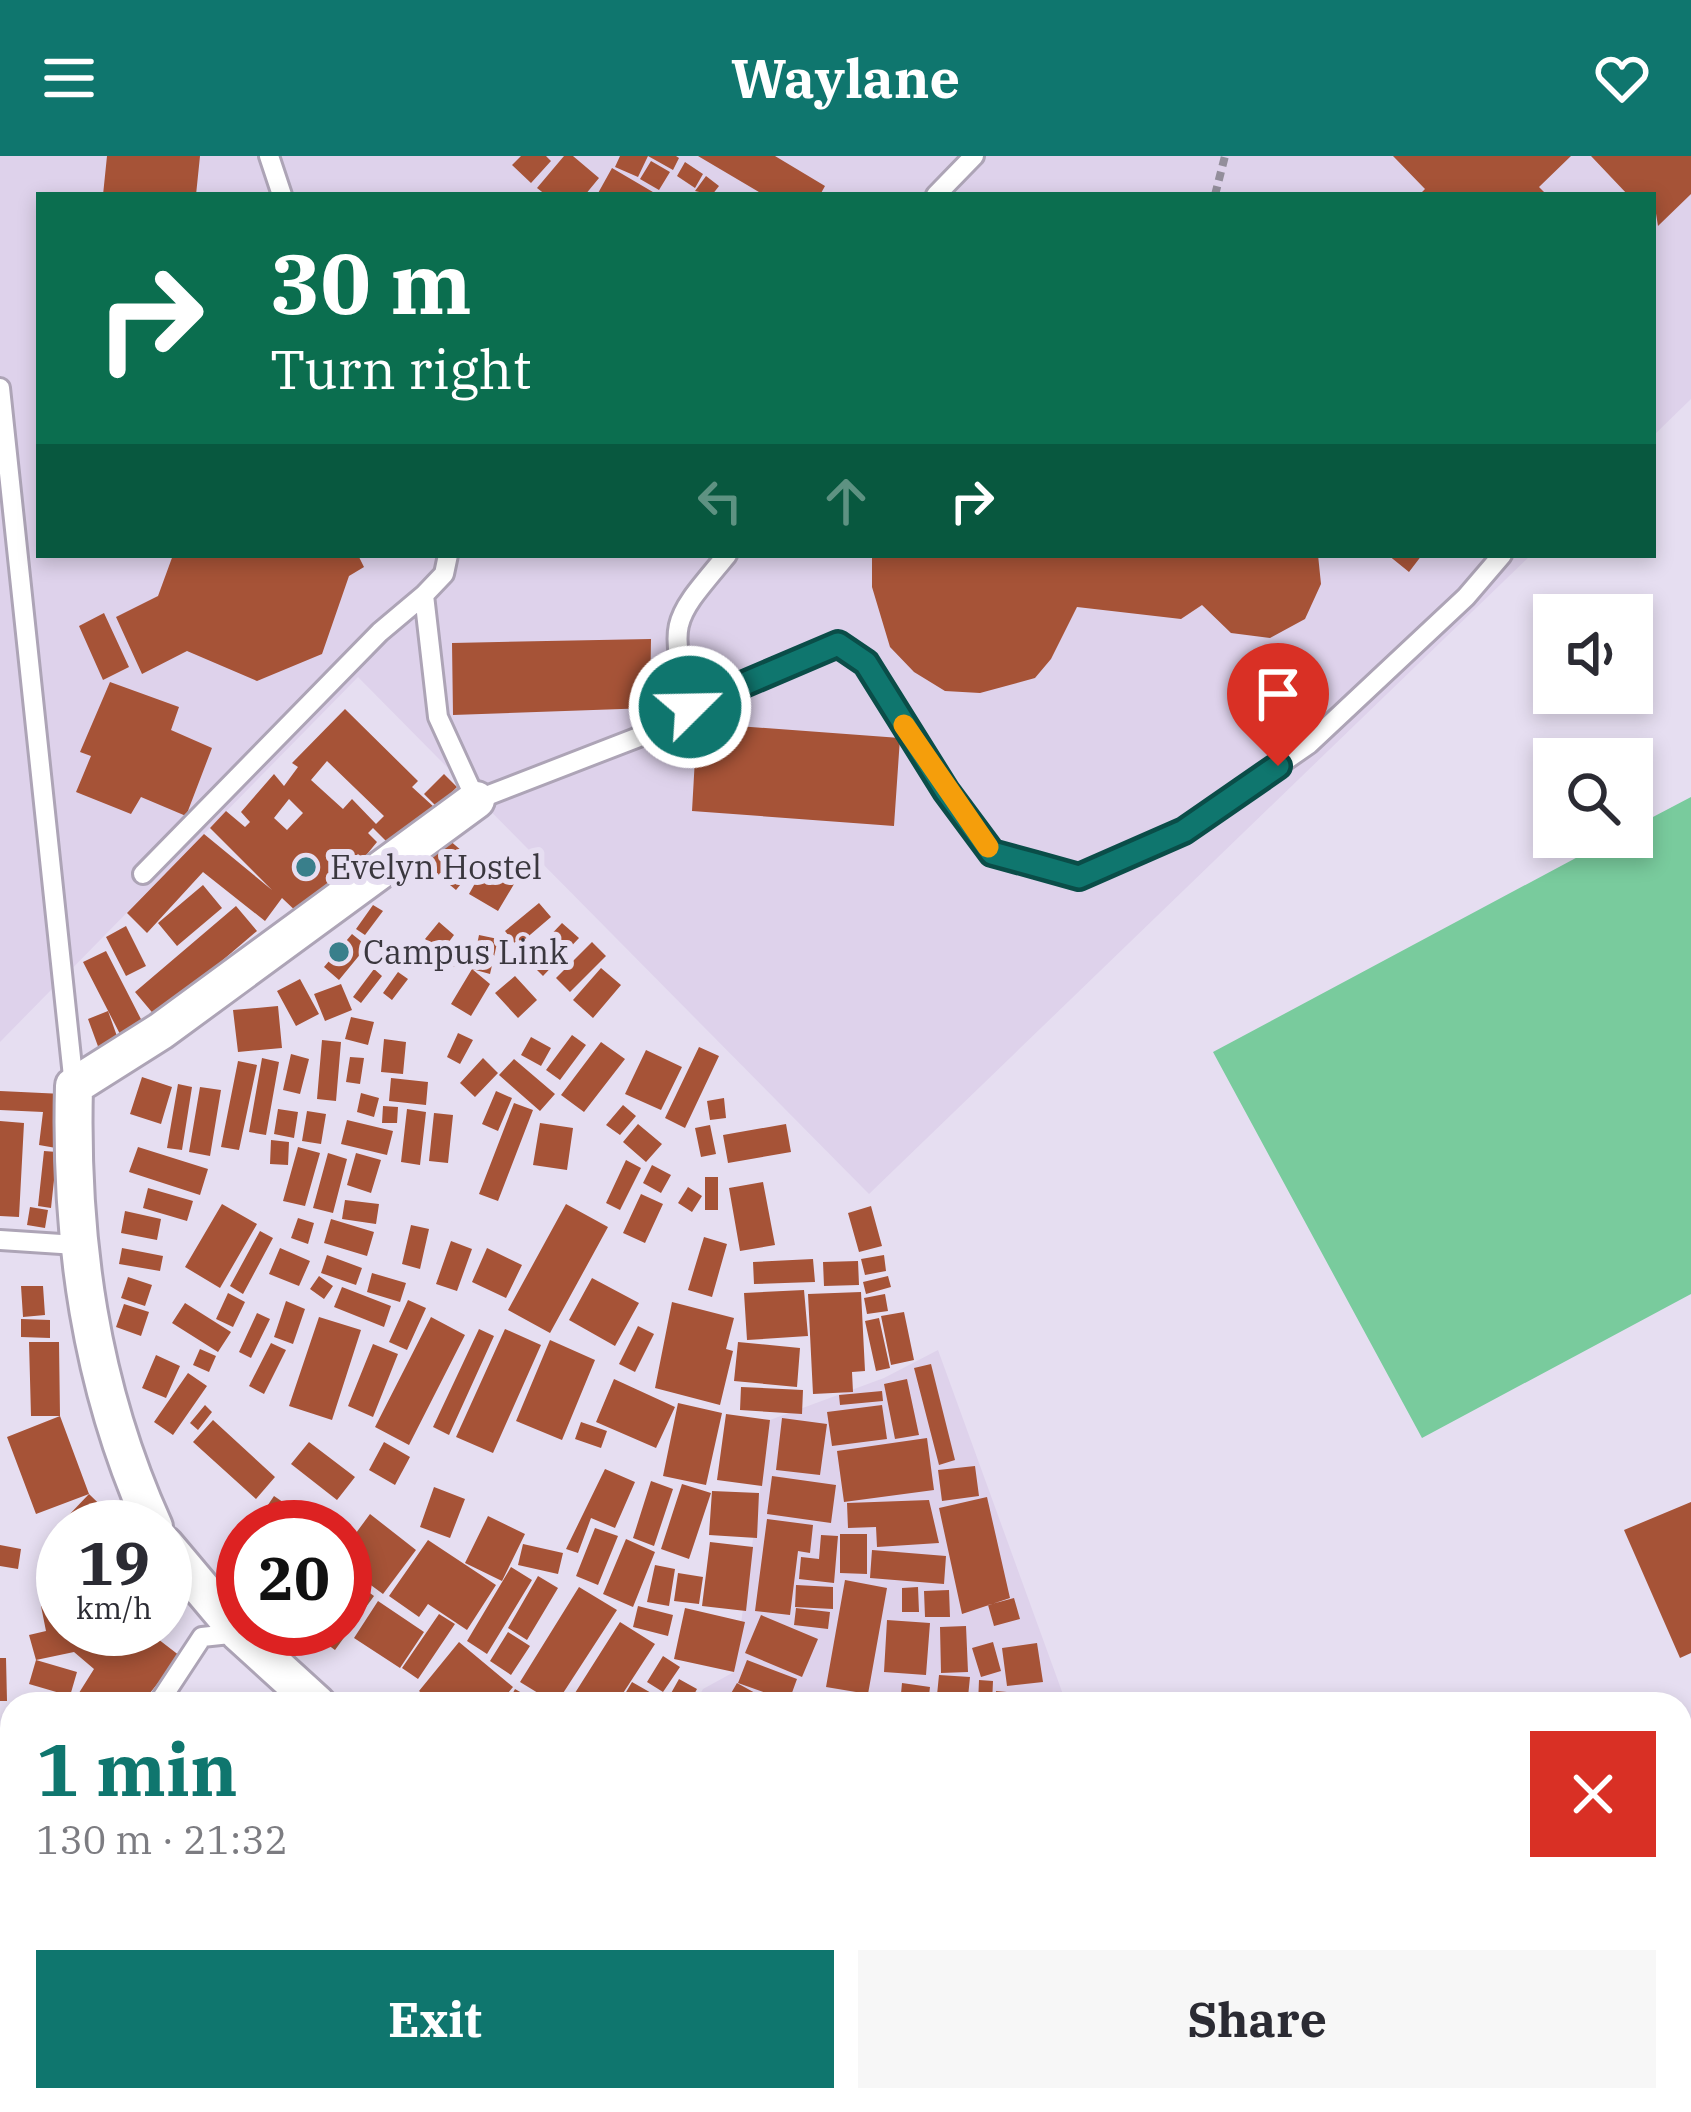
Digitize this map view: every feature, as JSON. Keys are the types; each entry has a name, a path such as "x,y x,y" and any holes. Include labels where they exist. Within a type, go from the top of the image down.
{"street":[{"path":"145,1500 92,1344 76,1245 74,1086 161,1031 476,800"},
{"path":"192,1577 216,1606"},
{"path":"262,1656 299,1692"}],"lane":[{"path":"269,156 281,192"},
{"path":"939,192 974,156"},
{"path":"0,388 74,1086"},
{"path":"142,874 380,632 424,595 444,574 447,558"},
{"path":"690,707 674,640 680,611 724,558"},
{"path":"424,595 438,717 476,800 644,735 690,707 838,644 866,663 946,791 992,853 1079,877 1184,831 1309,744 1466,597 1499,558"},
{"path":"0,1240 76,1245"},
{"path":"166,1692 202,1637 216,1635"}],"path":[{"path":"1216,192 1225,156"}],"shaded area":[{"path":"0,156 1691,156 1691,399 1656,433 1656,192 36,192 36,558 1528,558 869,1194 358,677 0,1042"},
{"path":"938,1350 1062,1692 701,1692 734,1672 770,1420 884,1378"}],"green space":[{"path":"1691,797 1691,1294 1422,1438 1213,1052 1576,858 1653,858 1653,817"}],"building":[{"path":"107,156 200,156 196,192 103,192"},
{"path":"521,156 546,156 551,161 531,183 512,165"},
{"path":"564,156 573,156 599,178 587,192 537,188"},
{"path":"620,156 648,156 638,177 615,167"},
{"path":"648,156 676,156 679,158 673,170"},
{"path":"698,156 775,156 825,186 822,192 759,192"},
{"path":"1393,156 1571,156 1539,187 1544,192 1422,192 1425,189"},
{"path":"1591,156 1691,156 1691,194 1658,226 1656,192 1625,192"},
{"path":"651,161 670,172 659,190 640,179"},
{"path":"685,162 703,174 695,188 677,176"},
{"path":"612,168 653,192 599,192"},
{"path":"706,176 719,186 714,192 695,191"},
{"path":"172,558 360,558 364,567 349,576 322,654 257,681 187,651 142,674 116,617 158,596"},
{"path":"872,558 1318,558 1321,584 1305,619 1270,638 1231,633 1202,605 1181,619 1077,607 1051,659 1035,678 980,693 945,691 914,672 890,647 872,587"},
{"path":"1392,558 1420,558 1409,572"},
{"path":"104,613 129,667 103,680 79,626"},
{"path":"651,639 650,708 453,715 452,643"},
{"path":"110,682 179,707 171,730 212,748 186,816 141,797 131,814 76,792 91,756 80,752"},
{"path":"345,709 418,781 412,787 434,807 394,849 373,828 368,833 377,842 363,859 358,854 300,915 282,898 265,921 203,872 147,933 127,913 204,834 272,890 210,828 226,811 245,827 250,822 241,812 274,774 284,786 298,767 292,763","holes":["327,761 384,816 376,824 352,799 343,809 311,780","289,799 303,813 287,830 274,818"]},
{"path":"697,723 900,738 894,826 692,811"},
{"path":"444,774 457,787 437,807 424,794"},
{"path":"448,839 477,864 456,890 426,865"},
{"path":"487,862 517,879 498,911 469,894"},
{"path":"203,885 222,908 177,946 158,923"},
{"path":"539,903 551,917 517,946 505,931"},
{"path":"373,905 383,911 365,935 356,929"},
{"path":"236,906 257,931 156,1017 135,992"},
{"path":"439,922 454,935 442,951 425,939"},
{"path":"562,923 579,938 543,976 527,960"},
{"path":"126,926 146,966 126,976 106,937"},
{"path":"352,934 367,946 339,980 324,967"},
{"path":"479,935 498,939 490,974 472,969"},
{"path":"592,942 606,956 570,992 556,978"},
{"path":"470,950 471,965 451,967 450,951"},
{"path":"106,951 144,1025 121,1036 83,962"},
{"path":"601,968 621,985 593,1018 573,1000"},
{"path":"374,969 382,976 361,1003 353,997"},
{"path":"472,969 490,984 471,1016 451,1004"},
{"path":"398,972 408,979 392,1000 383,993"},
{"path":"515,976 537,1000 518,1018 495,993"},
{"path":"300,979 319,1014 296,1026 277,991"},
{"path":"341,984 352,1010 325,1021 314,994"},
{"path":"278,1006 282,1048 238,1052 233,1010"},
{"path":"108,1011 123,1053 103,1060 88,1019"},
{"path":"351,1017 374,1022 368,1045 345,1039"},
{"path":"458,1033 473,1040 460,1064 447,1057"},
{"path":"572,1035 586,1045 560,1080 546,1070"},
{"path":"531,1037 551,1048 541,1066 521,1055"},
{"path":"384,1039 406,1042 403,1074 381,1072"},
{"path":"322,1040 341,1042 336,1101 317,1099"},
{"path":"601,1042 625,1059 584,1112 561,1095"},
{"path":"699,1047 719,1056 685,1128 665,1118"},
{"path":"646,1050 682,1067 661,1110 625,1094"},
{"path":"291,1054 309,1059 300,1094 283,1090"},
{"path":"350,1057 364,1058 360,1084 346,1082"},
{"path":"262,1058 279,1062 266,1135 249,1132"},
{"path":"483,1058 498,1073 475,1097 460,1083"},
{"path":"514,1059 555,1094 540,1111 499,1075"},
{"path":"238,1061 257,1065 239,1150 221,1147"},
{"path":"142,1077 172,1087 161,1124 130,1114"},
{"path":"391,1078 428,1082 426,1105 389,1101"},
{"path":"178,1084 192,1087 182,1150 167,1148"},
{"path":"200,1087 221,1090 210,1156 189,1152"},
{"path":"0,1091 63,1094 56,1148 39,1145 43,1112 0,1110"},
{"path":"496,1091 512,1098 498,1131 482,1124"},
{"path":"361,1093 379,1098 374,1117 357,1112"},
{"path":"724,1098 726,1118 710,1120 707,1101"},
{"path":"514,1103 533,1110 498,1201 479,1194"},
{"path":"623,1105 636,1116 620,1135 606,1125"},
{"path":"383,1106 398,1107 397,1123 382,1123"},
{"path":"278,1109 298,1112 294,1138 274,1134"},
{"path":"407,1109 426,1112 420,1165 401,1162"},
{"path":"307,1111 326,1114 321,1144 302,1141"},
{"path":"434,1113 453,1115 448,1163 429,1161"},
{"path":"347,1120 393,1131 387,1155 341,1144"},
{"path":"0,1121 24,1123 19,1217 0,1216"},
{"path":"540,1123 573,1128 567,1170 533,1165"},
{"path":"638,1124 662,1144 646,1162 623,1142"},
{"path":"786,1124 791,1152 728,1163 723,1135"},
{"path":"710,1125 716,1154 701,1157 695,1128"},
{"path":"271,1140 289,1142 288,1165 270,1164"},
{"path":"138,1147 208,1169 200,1195 129,1172"},
{"path":"298,1147 320,1153 305,1206 283,1201"},
{"path":"44,1151 57,1152 51,1208 38,1206"},
{"path":"328,1153 347,1159 333,1213 313,1208"},
{"path":"356,1153 381,1160 371,1193 347,1185"},
{"path":"626,1160 641,1168 620,1210 606,1203"},
{"path":"652,1165 671,1175 661,1193 643,1183"},
{"path":"705,1177 718,1177 718,1210 705,1210"},
{"path":"763,1182 775,1245 740,1251 729,1188"},
{"path":"688,1187 702,1196 692,1212 678,1203"},
{"path":"148,1188 193,1201 187,1221 143,1208"},
{"path":"641,1194 663,1204 645,1243 623,1233"},
{"path":"345,1200 379,1204 376,1224 342,1219"},
{"path":"222,1204 257,1224 220,1288 185,1267"},
{"path":"566,1204 608,1227 550,1333 508,1310"},
{"path":"871,1206 882,1246 859,1252 848,1213"},
{"path":"30,1207 48,1210 45,1228 27,1225"},
{"path":"125,1211 161,1219 157,1240 121,1233"},
{"path":"298,1218 314,1223 308,1244 291,1238"},
{"path":"331,1219 374,1232 367,1256 324,1243"},
{"path":"411,1225 429,1229 420,1269 402,1264"},
{"path":"260,1231 273,1238 243,1294 230,1286"},
{"path":"704,1237 727,1244 712,1297 688,1290"},
{"path":"451,1241 472,1249 457,1291 436,1284"},
{"path":"122,1248 163,1256 160,1271 119,1264"},
{"path":"280,1248 310,1261 299,1286 269,1274"},
{"path":"487,1248 522,1265 506,1298 472,1282"},
{"path":"327,1255 362,1268 356,1285 321,1273"},
{"path":"884,1255 886,1271 865,1275 861,1259"},
{"path":"813,1259 815,1282 754,1284 753,1262"},
{"path":"858,1261 859,1285 824,1286 823,1262"},
{"path":"372,1273 406,1283 400,1302 367,1292"},
{"path":"319,1276 333,1286 324,1299 310,1289"},
{"path":"888,1276 891,1287 866,1294 863,1282"},
{"path":"128,1277 152,1285 145,1306 121,1298"},
{"path":"592,1278 639,1303 615,1346 569,1320"},
{"path":"21,1286 43,1286 45,1315 23,1317"},
{"path":"342,1287 391,1306 384,1327 334,1307"},
{"path":"804,1290 808,1336 747,1340 744,1293"},
{"path":"861,1292 865,1371 852,1372 853,1392 813,1394 808,1294"},
{"path":"228,1293 245,1302 233,1327 216,1319"},
{"path":"885,1294 888,1311 867,1314 864,1298"},
{"path":"408,1300 426,1308 407,1350 389,1342"},
{"path":"286,1301 305,1309 293,1344 274,1337"},
{"path":"672,1302 734,1318 726,1349 733,1351 720,1405 655,1388"},
{"path":"185,1303 231,1332 218,1352 172,1323"},
{"path":"124,1304 149,1312 141,1336 116,1327"},
{"path":"904,1312 914,1360 891,1365 881,1316"},
{"path":"257,1313 270,1319 251,1358 239,1352"},
{"path":"319,1317 361,1330 332,1420 289,1406"},
{"path":"431,1317 465,1335 409,1445 375,1427"},
{"path":"879,1318 890,1368 876,1371 865,1321"},
{"path":"21,1319 50,1320 50,1338 21,1337"},
{"path":"638,1326 654,1334 635,1372 619,1364"},
{"path":"479,1329 494,1336 449,1435 433,1427"},
{"path":"505,1329 541,1345 493,1453 456,1437"},
{"path":"550,1340 595,1360 562,1440 516,1421"},
{"path":"29,1342 59,1342 60,1416 31,1416"},
{"path":"738,1342 800,1348 797,1387 734,1381"},
{"path":"271,1343 286,1350 264,1394 249,1386"},
{"path":"373,1344 398,1354 373,1417 348,1406"},
{"path":"200,1349 216,1356 209,1372 193,1365"},
{"path":"156,1355 180,1366 166,1398 142,1388"},
{"path":"931,1364 955,1460 939,1465 914,1368"},
{"path":"188,1373 207,1386 173,1435 154,1422"},
{"path":"614,1379 675,1407 656,1448 596,1422"},
{"path":"907,1379 919,1435 895,1439 884,1384"},
{"path":"741,1387 803,1390 802,1414 740,1410"},
{"path":"882,1391 883,1401 840,1405 839,1395"},
{"path":"678,1403 722,1413 706,1485 663,1476"},
{"path":"205,1405 212,1412 198,1430 190,1423"},
{"path":"882,1405 887,1439 832,1446 827,1412"},
{"path":"726,1414 770,1420 762,1486 717,1480"},
{"path":"60,1416 89,1494 73,1500 36,1500 36,1514 7,1437"},
{"path":"782,1418 827,1424 820,1475 776,1470"},
{"path":"213,1420 275,1477 256,1499 193,1442"},
{"path":"581,1422 607,1431 601,1448 575,1439"},
{"path":"927,1438 934,1490 844,1502 837,1451"},
{"path":"309,1442 355,1477 337,1500 291,1464"},
{"path":"384,1442 410,1457 395,1485 369,1470"},
{"path":"975,1466 979,1496 942,1501 938,1470"},
{"path":"605,1469 635,1482 615,1528 591,1518 578,1553 566,1549"},
{"path":"772,1476 836,1485 831,1523 767,1514"},
{"path":"651,1481 673,1489 654,1546 633,1538"},
{"path":"682,1484 711,1493 689,1559 661,1549"},
{"path":"434,1487 465,1499 450,1538 420,1527"},
{"path":"712,1491 759,1493 757,1538 709,1535"},
{"path":"987,1497 1010,1598 962,1614 939,1508"},
{"path":"929,1500 939,1543 877,1547 876,1527 848,1528 847,1503"},
{"path":"1691,1502 1691,1653 1680,1658 1624,1530"},
{"path":"372,1516 416,1550 383,1594 372,1586"},
{"path":"488,1516 525,1534 502,1581 465,1563"},
{"path":"767,1519 813,1525 810,1553 798,1551 790,1615 755,1611"},
{"path":"595,1528 618,1536 598,1585 576,1576"},
{"path":"840,1534 867,1534 867,1574 840,1573"},
{"path":"821,1535 838,1536 834,1583 799,1579 801,1557 819,1559"},
{"path":"626,1539 655,1552 633,1607 603,1594"},
{"path":"428,1540 496,1585 467,1630 428,1604 419,1617 389,1596"},
{"path":"710,1542 753,1547 746,1611 702,1606"},
{"path":"523,1544 563,1553 558,1574 518,1565"},
{"path":"0,1545 21,1549 18,1569 0,1566"},
{"path":"872,1550 946,1556 944,1584 870,1578"},
{"path":"655,1565 675,1569 669,1606 647,1602"},
{"path":"511,1567 532,1580 487,1654 467,1641"},
{"path":"678,1573 703,1577 699,1604 674,1601"},
{"path":"538,1576 558,1588 527,1640 508,1628"},
{"path":"845,1580 887,1588 868,1692 826,1687"},
{"path":"796,1585 833,1587 833,1609 795,1607"},
{"path":"579,1587 617,1610 564,1692 536,1692 520,1682"},
{"path":"918,1587 919,1612 902,1612 902,1588"},
{"path":"949,1590 950,1617 925,1617 924,1591"},
{"path":"1014,1598 1020,1619 994,1626 988,1605"},
{"path":"378,1601 424,1632 400,1668 372,1650 372,1610"},
{"path":"638,1606 673,1615 668,1636 633,1627"},
{"path":"685,1608 745,1622 734,1672 674,1659"},
{"path":"796,1608 830,1612 828,1629 794,1625"},
{"path":"439,1614 455,1624 418,1679 402,1668"},
{"path":"761,1615 818,1639 802,1677 745,1653"},
{"path":"887,1620 930,1623 926,1675 884,1672"},
{"path":"620,1622 655,1644 624,1692 576,1692"},
{"path":"966,1626 968,1672 941,1673 940,1627"},
{"path":"508,1632 530,1646 511,1675 490,1661"},
{"path":"36,1633 36,1656 55,1656 36,1660 29,1635"},
{"path":"459,1642 513,1687 509,1692 419,1691"},
{"path":"993,1642 1001,1671 981,1677 972,1648"},
{"path":"1037,1643 1043,1682 1007,1686 1002,1648"},
{"path":"79,1656 180,1656 151,1692 80,1692 94,1669"},
{"path":"663,1656 680,1667 663,1692 647,1682"},
{"path":"0,1658 6,1658 7,1692 0,1692"},
{"path":"36,1660 77,1672 71,1692 29,1684"},
{"path":"747,1660 797,1679 792,1692 764,1692 738,1683"},
{"path":"939,1675 970,1677 968,1692 937,1692"},
{"path":"679,1679 697,1689 695,1692 672,1692"},
{"path":"979,1680 993,1681 993,1692 978,1692"},
{"path":"632,1682 650,1692 626,1692"},
{"path":"737,1683 753,1692 732,1692"},
{"path":"902,1683 930,1687 929,1692 901,1692"}],"slow traffic":[{"path":"904,725 988,847"}],"place":[{"name":"Evelyn Hostel","path":"306,867"},
{"name":"Campus Link","path":"339,952"}],"route":[{"path":"690,707 838,644 866,663 946,791 992,853 1079,877 1184,831 1278,766"}]}
